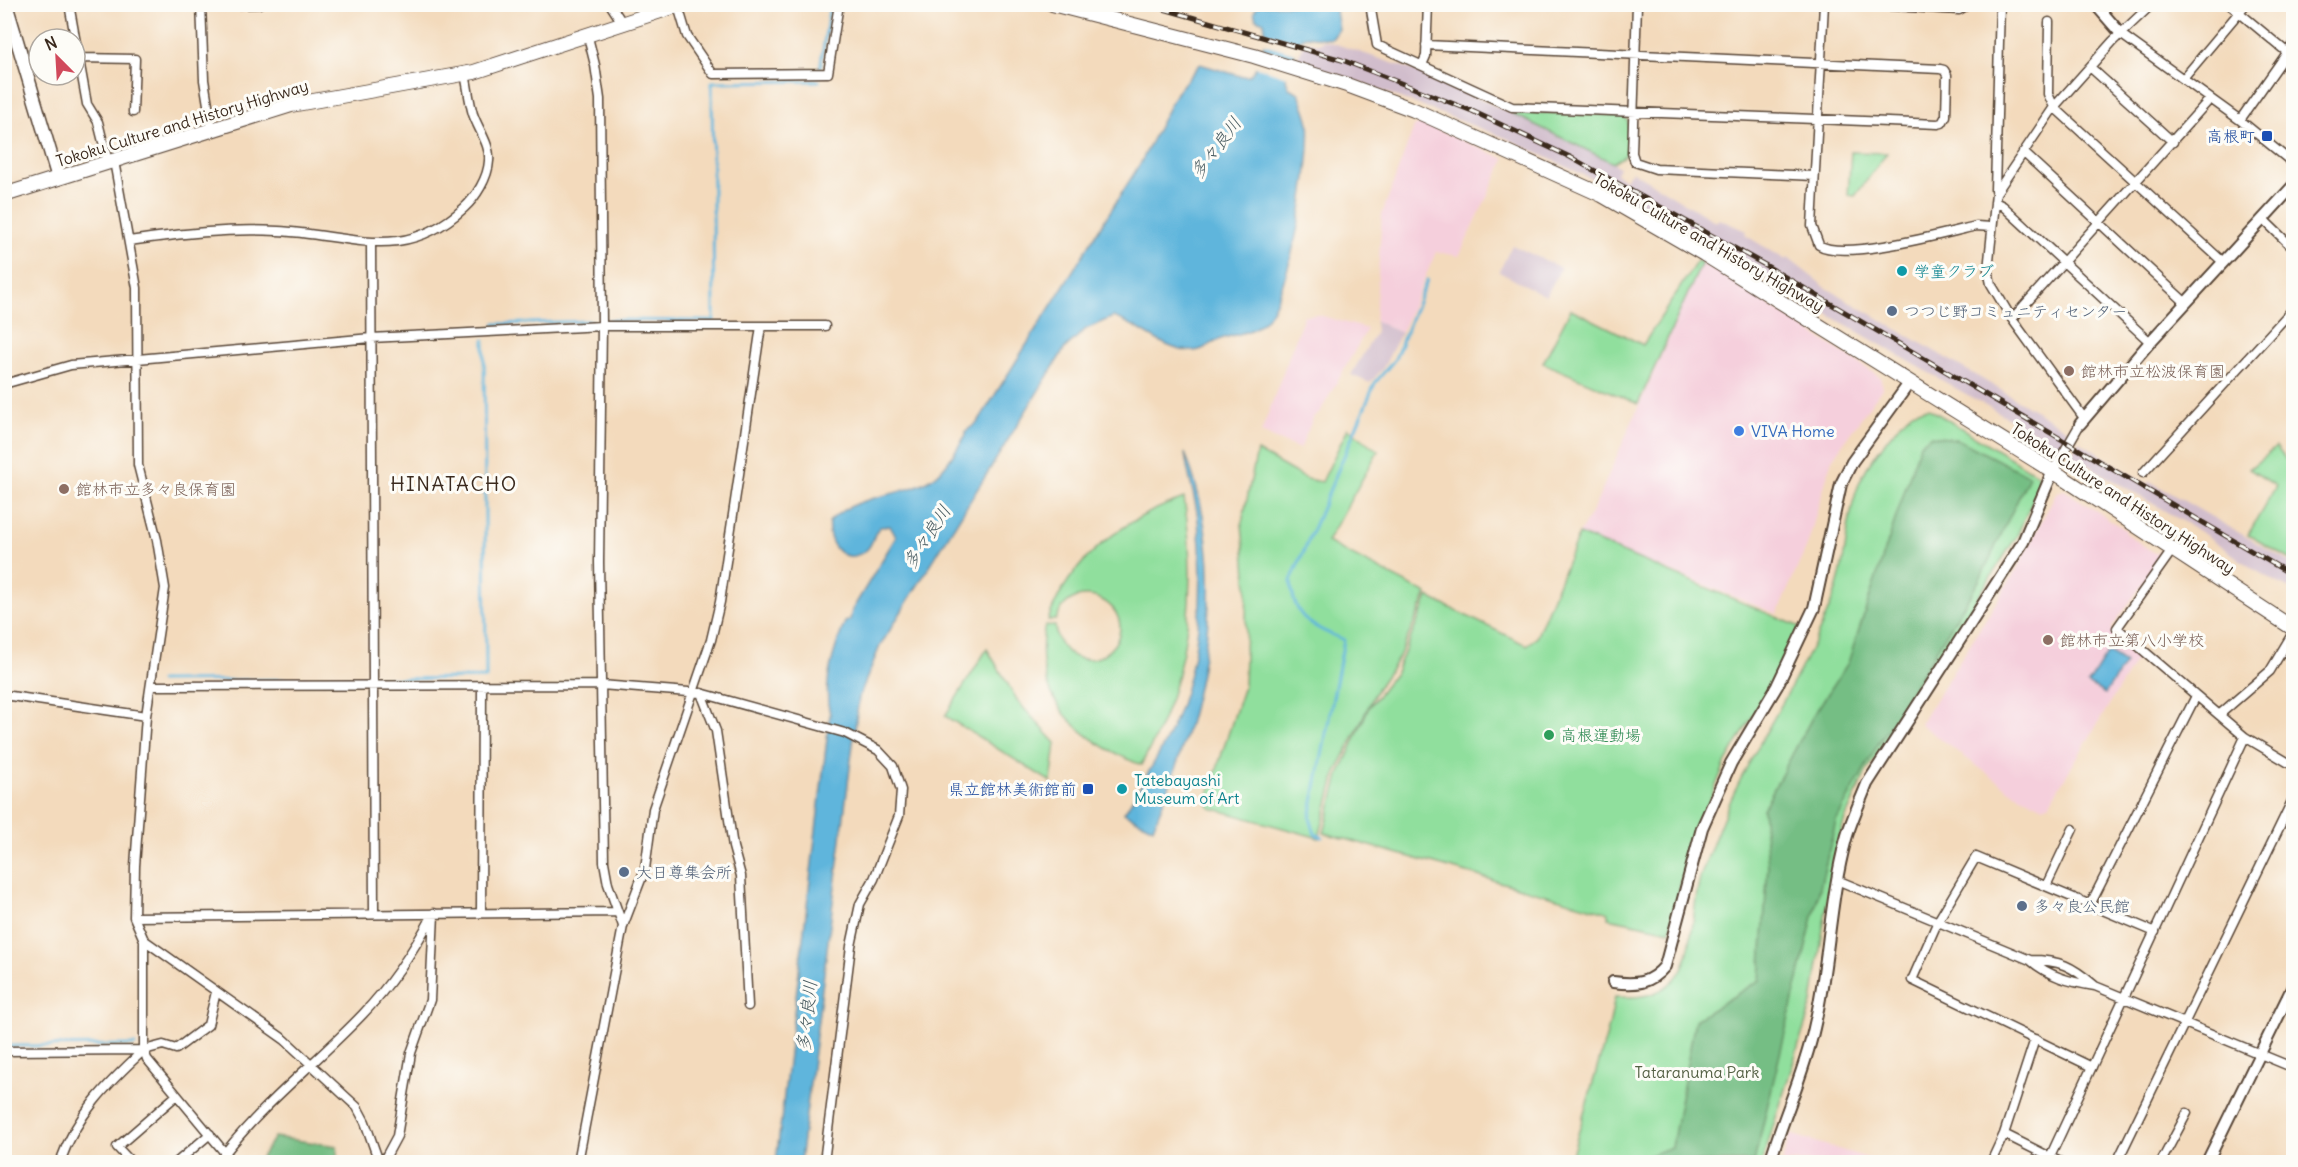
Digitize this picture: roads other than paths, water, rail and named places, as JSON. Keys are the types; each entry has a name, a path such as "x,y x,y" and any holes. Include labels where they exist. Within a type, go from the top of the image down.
{"highway":[{"name":"Tokoku Culture and History Highway","path":"1052,4 1294,68 1414,110 1602,195 1704,254 2053,471 2294,630"},
{"name":"Tokoku Culture and History Highway","path":"4,195 305,101 465,74 588,37 680,5"}],"main road":[{"path":"6,6 58,178"}],"street":[{"path":"69,4 74,27"},
{"path":"212,129 204,80 201,5 259,4"},
{"path":"610,4 623,24"},
{"path":"680,5 687,36 713,74 828,73 839,4"},
{"path":"1370,4 1377,45 1512,106 1938,124 1942,123 1946,116 1947,75 1944,70 1426,45"},
{"path":"1422,65 1426,45 1428,4"},
{"path":"1637,4 1632,156 1641,165 1666,169 1814,176"},
{"path":"1824,4 1812,232 1823,248 1890,245 1976,226 1992,227"},
{"path":"1858,4 1959,10 1969,4"},
{"path":"2000,4 1995,197 1988,270 1991,284 2012,319 2082,421"},
{"path":"2094,4 2122,35 2240,120 2294,164"},
{"path":"1995,197 2054,107 2090,66 2152,4"},
{"path":"2229,4 2290,55"},
{"path":"2183,79 2246,4"},
{"path":"2049,22 2048,94 2054,107 2223,262"},
{"path":"588,37 599,92 602,327 599,496 604,862 623,926"},
{"path":"2240,120 2290,55 2294,43"},
{"path":"87,58 135,59 133,112"},
{"path":"2090,66 2173,142"},
{"path":"129,241 184,234 279,231 371,242 407,242 420,237 456,215 470,202 487,175 489,151 473,113 465,74"},
{"path":"84,87 87,104 98,122 111,161 137,288 138,465 157,540 165,588 146,716 135,866 134,917 144,940 144,1050 147,1059 210,1134 222,1160 250,1121 311,1066 364,1013 410,956 434,913"},
{"path":"2012,319 2136,184 2210,99"},
{"path":"2023,152 2186,303"},
{"path":"1770,1162 1814,1032 1827,960 1837,880 1846,838 1868,784 2023,542 2053,471 2082,421 2150,342 2294,185"},
{"path":"1995,197 2150,342"},
{"path":"2263,219 2294,249"},
{"path":"371,242 374,913"},
{"path":"2143,473 2294,308"},
{"path":"578,1162 623,926 645,869 653,809 697,692 720,602 761,326"},
{"path":"4,384 71,365 138,361 222,350 371,338 602,327 825,326"},
{"path":"1613,981 1640,983 1650,980 1665,966 1702,828 1731,763 1777,686 1814,608 1841,484 1852,462 1910,382"},
{"path":"2174,549 2117,628 2245,737 2294,766"},
{"path":"2219,715 2270,671 2294,630"},
{"path":"481,913 482,685"},
{"path":"151,686 601,685 697,692 845,733 878,750 893,766 901,790 901,801 899,816 874,879 860,904 851,946 824,1162"},
{"path":"697,692 716,731 733,846 743,887 748,1006"},
{"path":"4,695 146,716"},
{"path":"2090,905 2196,696"},
{"path":"2050,1157 2245,737"},
{"path":"2117,1162 2294,797"},
{"path":"2046,886 2073,829"},
{"path":"2092,1067 1912,980 1938,921 1976,857 2155,932"},
{"path":"1837,880 2030,960 2045,972 2070,982 2095,986 2294,1068"},
{"path":"134,917 617,912"},
{"path":"381,1162 397,1136 411,1053 430,1000 434,913"},
{"path":"144,940 285,1040 357,1107 381,1162"},
{"path":"2030,960 2051,960 2075,968 2095,986"},
{"path":"2207,1162 2294,984"},
{"path":"4,1051 144,1050 163,1045 176,1049 208,1026 216,992"},
{"path":"1991,1162 2004,1134 2035,1039"},
{"path":"60,1162 70,1135 94,1099 144,1050"},
{"path":"131,1162 117,1147 177,1095"},
{"path":"2161,1162 2187,1113"},
{"path":"177,1162 210,1134"},
{"path":"2004,1134 2060,1162"}],"water":[{"name":"多々良川","path":"1258,5 1335,5 1339,29 1332,39 1305,36 1300,40 1286,79 1289,88 1299,93 1306,111 1309,141 1298,227 1282,286 1273,308 1258,326 1221,339 1197,351 1182,350 1162,343 1133,325 1113,317 1086,329 1065,348 880,646 859,697 800,1162 776,1162 830,714 827,691 830,667 845,622 850,620 852,610 896,537 890,526 880,527 868,549 850,556 843,554 833,545 829,522 851,506 919,485 931,479 946,465 966,435 966,431 978,422 1140,164 1176,93 1200,64 1240,76 1249,76 1253,71 1260,58 1265,35 1264,22 1256,19 1254,12"},
{"path":"1185,453 1200,500 1208,547 1209,595 1206,642 1198,690 1186,737 1153,828 1124,813 1155,762 1171,730 1181,705 1194,653 1200,600 1200,546 1197,511"},
{"path":"2108,652 2125,663 2105,694 2088,684"}],"waterway":[{"path":"820,69 830,4"},
{"path":"609,320 714,321 712,82 819,81"},
{"path":"1322,837 1315,834 1310,818 1344,640 1306,620 1296,605 1291,581 1375,383 1395,359 1427,280"},
{"path":"494,324 591,321"},
{"path":"381,679 486,678 484,340"},
{"path":"160,681 364,679"},
{"path":"138,710 144,681"},
{"path":"4,1046 135,1045"}],"railway":[{"path":"1146,4 1342,60 1472,111 1570,157 1765,265 2294,576"}],"place":[{"name":"高根町","path":"2267,136"},
{"name":"学童クラブ","path":"1902,271"},
{"name":"つつじ野コミュニティセンター","path":"1892,311"},
{"name":"館林市立松波保育園","path":"2069,371"},
{"name":"VIVA Home","path":"1739,431"},
{"name":"館林市立多々良保育園","path":"64,489"},
{"name":"館林市立第八小学校","path":"2048,640"},
{"name":"高根運動場","path":"1549,735"},
{"name":"県立館林美術館前","path":"1088,789"},
{"name":"Tatebayashi Museum of Art","path":"1122,789"},
{"name":"大日尊集会所","path":"624,872"},
{"name":"多々良公民館","path":"2022,906"}],"district":[{"name":"HINATACHO","path":"454,484"}],"park label":[{"name":"Tataranuma Park","path":"1697,1072"}]}
